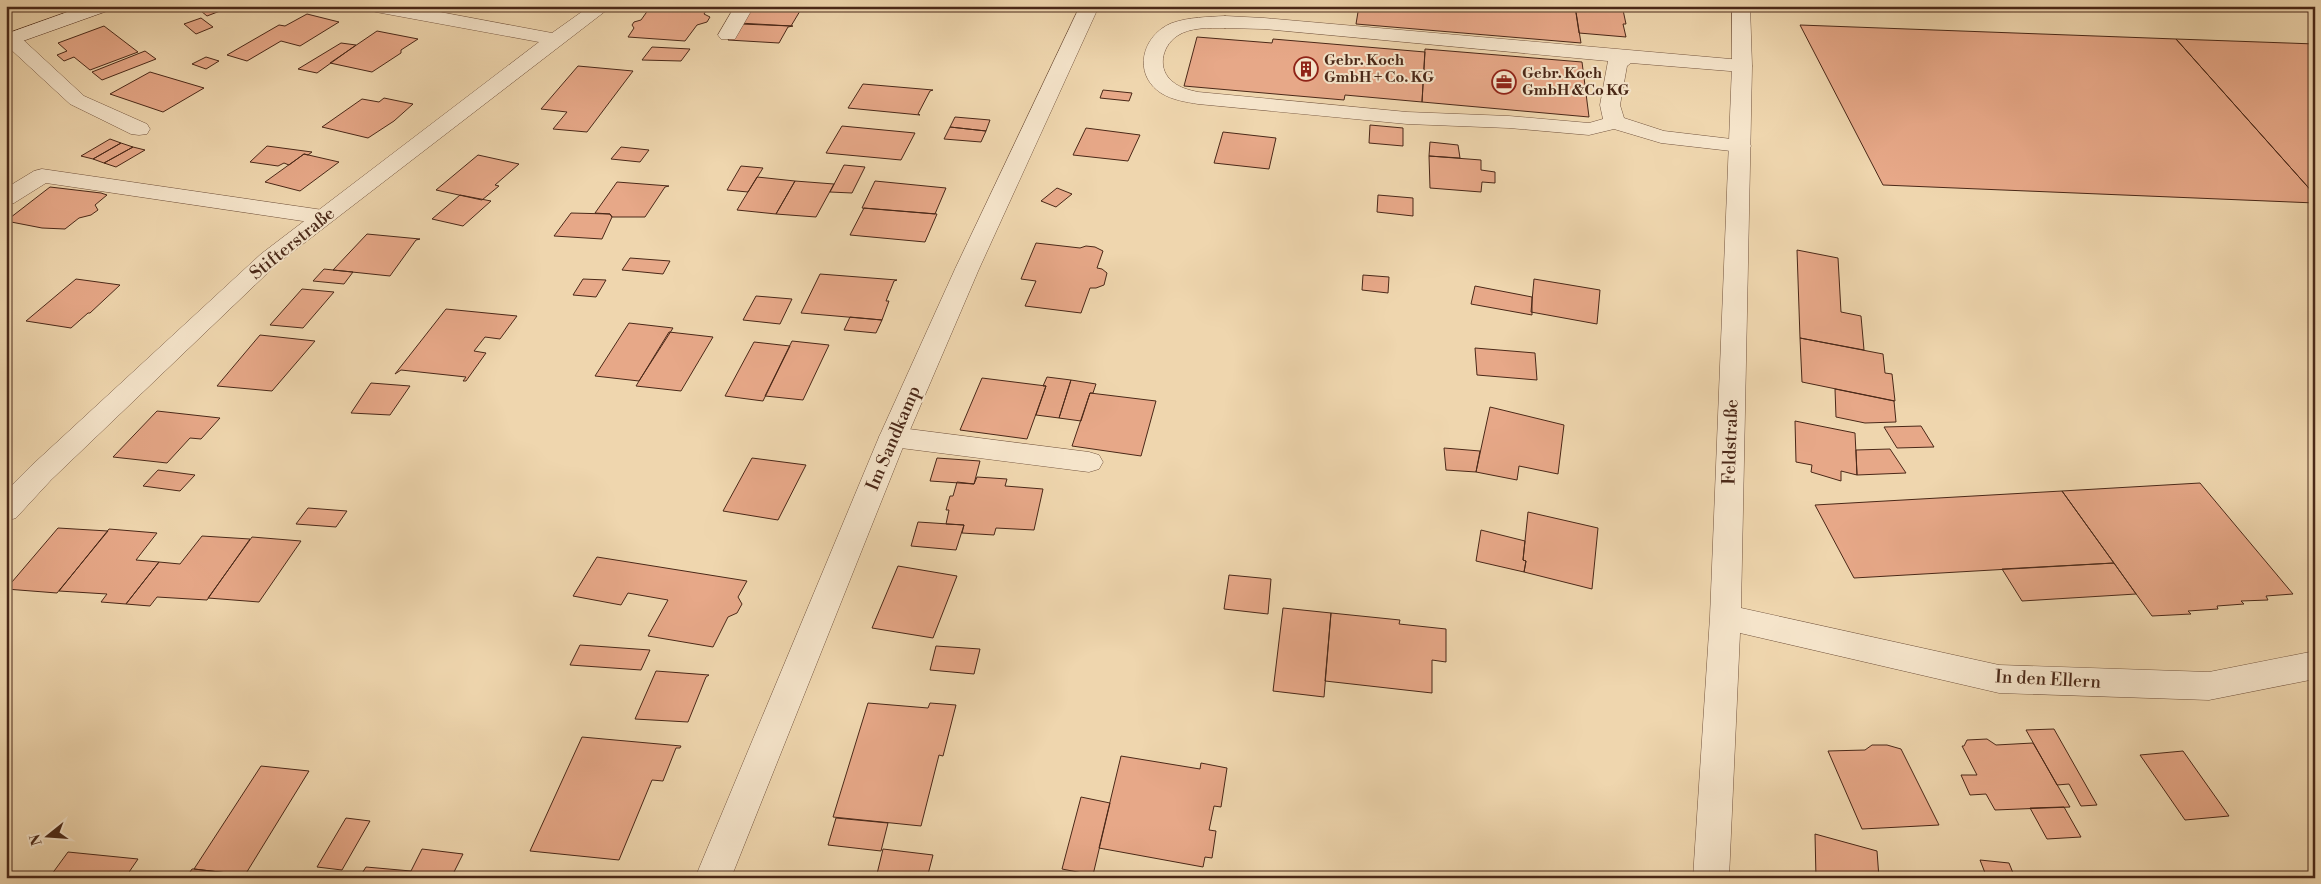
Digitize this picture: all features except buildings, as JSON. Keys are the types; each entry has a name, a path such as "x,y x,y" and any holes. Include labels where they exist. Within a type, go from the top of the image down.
{"street":[{"path":"103,6 8,40 77,100 139,129"},
{"path":"376,6 554,40"},
{"name":"Stifterstraße","path":"6,510 41,473 269,259 554,40 603,6"},
{"path":"728,35 745,6"},
{"name":"Im Sandkamp","path":"713,878 893,436 967,270 1090,6"},
{"name":"Feldstraße","path":"1711,878 1724,617 1740,146 1741,6"},
{"path":"1740,146 1661,137 1615,122 1589,128 1509,122 1407,118 1198,98 1176,93 1161,82 1152,67 1153,53 1160,39 1168,32 1186,25 1207,22 1295,27 1742,66"},
{"path":"1615,122 1610,104 1616,63 1627,57"},
{"path":"6,198 42,176 323,217"},
{"path":"893,436 1089,462"},
{"name":"In den Ellern","path":"1724,617 1999,679 2209,686 2315,665"}],"place":[{"name":"Gebr. Koch GmbH + Co. KG","path":"1306,69"},
{"name":"Gebr. Koch GmbH &Co KG","path":"1504,82"}]}
